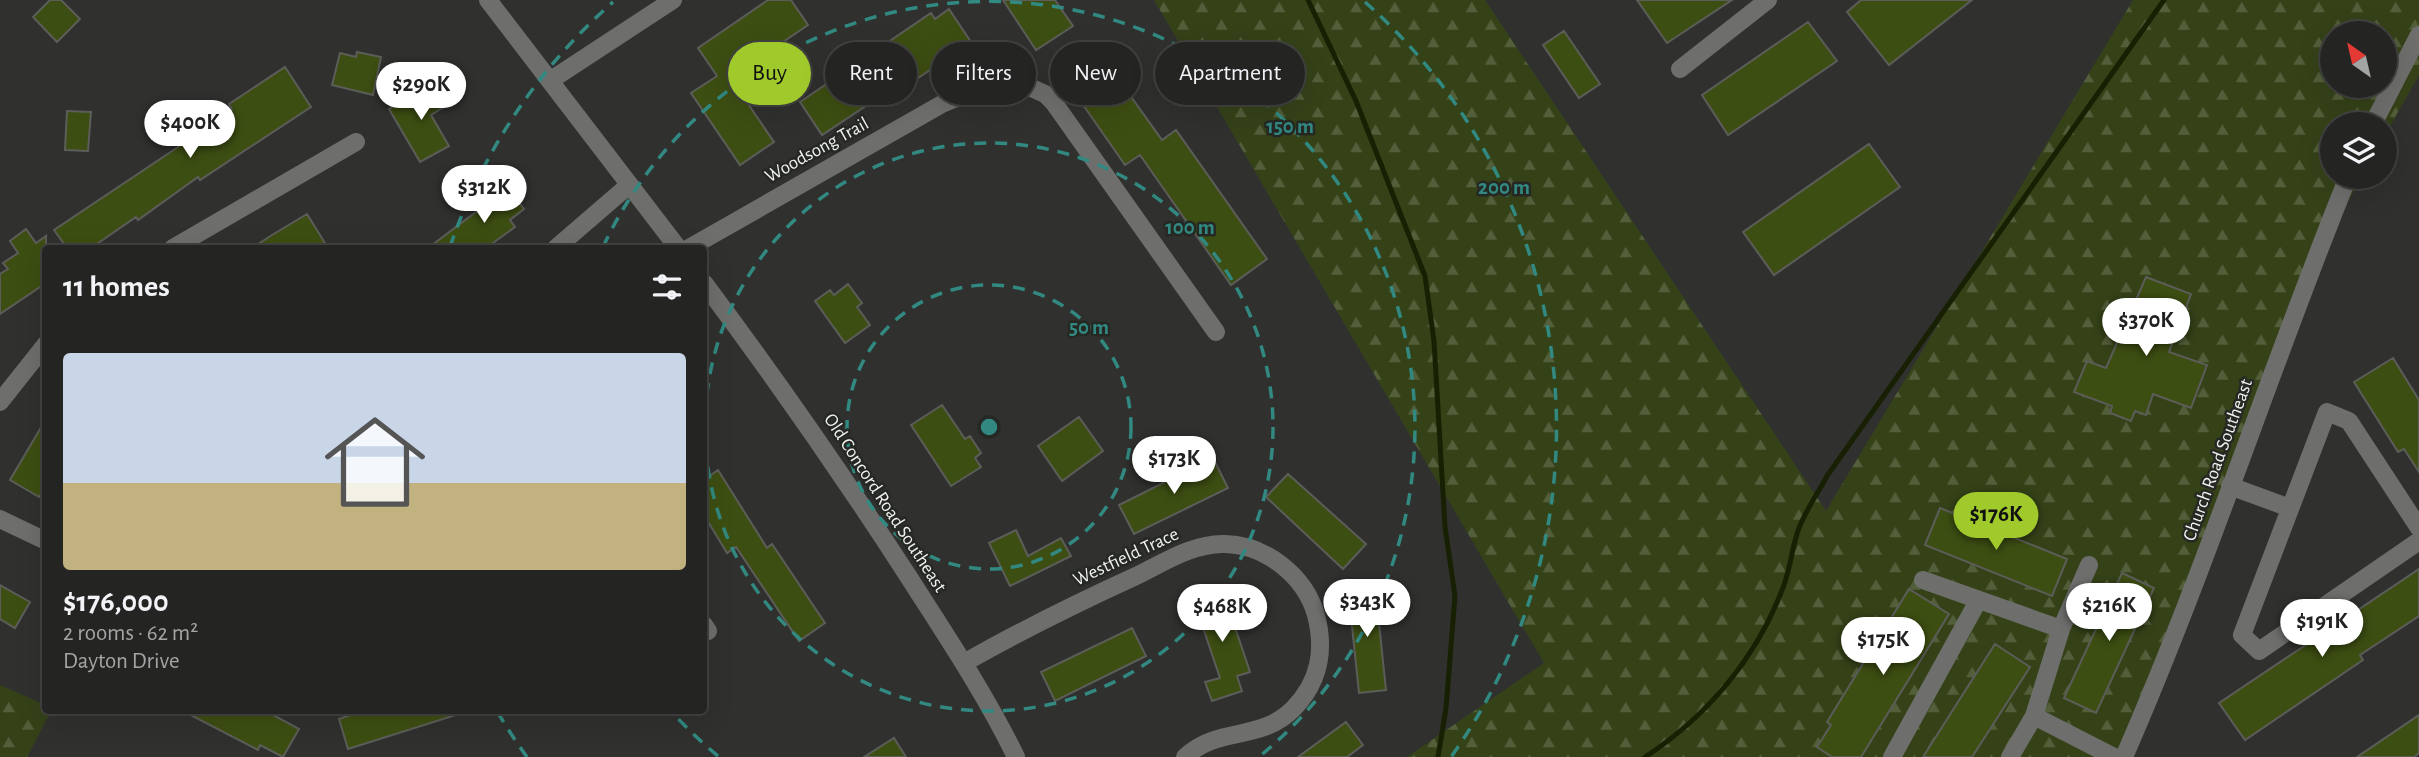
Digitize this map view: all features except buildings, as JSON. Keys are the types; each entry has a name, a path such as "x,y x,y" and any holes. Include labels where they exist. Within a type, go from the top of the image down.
{"street":[{"path":"488,0 676,245"},
{"path":"551,80 673,0"},
{"path":"1680,69 1768,0"},
{"path":"2379,112 2419,35"},
{"name":"Woodsong Trail","path":"694,245 942,104 1007,77 1045,94 1054,103 1216,332"},
{"path":"178,245 356,142"},
{"path":"559,245 629,185"},
{"name":"Church Road Southeast","path":"2124,757 2170,649 2306,280 2343,189"},
{"name":"Old Concord Road Southeast","path":"707,287 838,468 964,663 1016,757"},
{"path":"0,402 42,349"},
{"path":"2419,528 2349,421 2327,412 2242,635 2259,651 2419,541"},
{"path":"2230,486 2290,508"},
{"path":"0,519 42,539"},
{"name":"Westfield Trace","path":"964,663 1068,607 1198,547 1226,544 1253,549 1279,562 1299,582 1313,606 1321,634 1320,662 1310,688 1284,715 1269,726 1242,736 1220,736 1197,746 1185,757"},
{"path":"2010,757 2035,716 2061,629 2089,565"},
{"path":"1923,580 2061,629"},
{"path":"1892,757 1978,601"},
{"path":"2035,716 2113,757"}],"green space":[{"path":"1154,0 1485,0 1826,511 2133,0 2419,0 2419,75 2397,114 2320,112 2320,189 2355,189 2343,210 2117,757 1407,757 1544,663 1216,105 1305,105 1305,42 1179,42"},
{"path":"0,685 42,704 42,714 49,714 27,757 0,757"}],"waterway":[{"path":"1308,0 1356,101 1425,276 1434,341 1445,527 1455,596 1446,708 1438,757"},
{"path":"1645,757 1690,723 1745,660 1773,611 1786,578 1799,528 1827,476 2164,0"}]}
